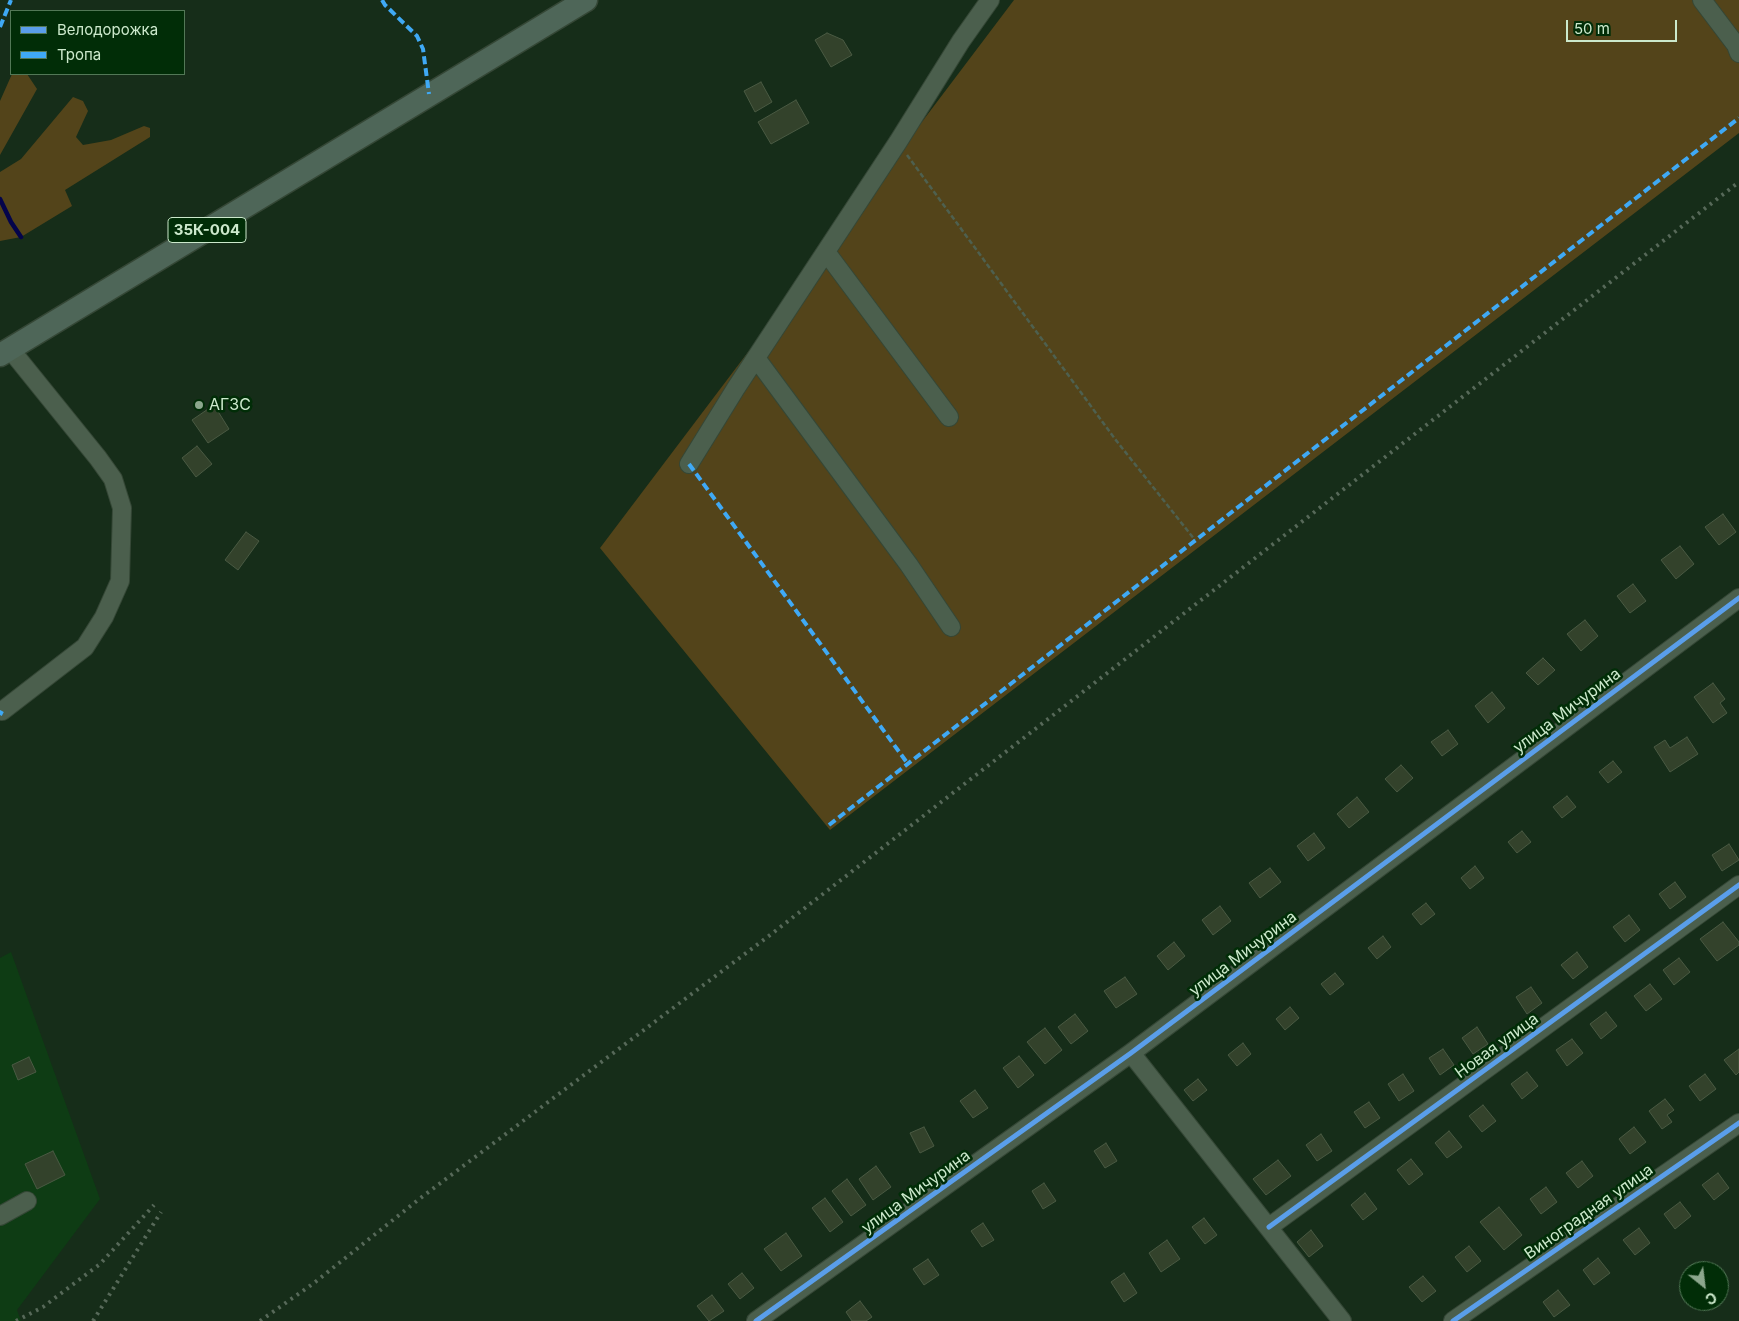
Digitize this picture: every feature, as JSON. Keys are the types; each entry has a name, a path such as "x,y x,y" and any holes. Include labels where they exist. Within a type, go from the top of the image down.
{"main road":[{"name":"35К-004","path":"5,352 586,0"}],"street":[{"path":"689,464 756,358 898,142 961,41 990,0"},
{"path":"1702,0 1736,45 1739,53"},
{"path":"826,252 949,418"},
{"path":"2,711 85,647 104,617 120,582 122,508 112,479 98,458 5,352"},
{"path":"756,358 909,565 951,627"},
{"name":"улица Мичурина","path":"756,1321 1131,1053 1739,598"},
{"name":"Новая улица","path":"1270,1227 1739,885"},
{"path":"1131,1053 1270,1227 1342,1321"},
{"name":"Виноградная улица","path":"1453,1321 1739,1123"},
{"path":"0,1216 27,1201"}],"path":[{"path":"898,142 1115,439 1195,540"}],"shaded area":[{"path":"1014,0 1739,0 1739,133 830,830 600,548"},
{"path":"12,75 28,75 37,89 0,155 0,101"},
{"path":"73,97 83,101 88,111 76,137 83,145 111,140 144,126 150,128 150,137 65,190 72,206 21,237 0,241 0,172 21,159"},
{"path":"11,952 100,1199 17,1310 21,1321 0,1321 0,958"}],"building":[{"path":"827,33 843,40 852,55 831,67 815,40"},
{"path":"761,82 772,102 755,112 744,91"},
{"path":"796,100 809,123 771,144 758,122"},
{"path":"214,405 229,429 208,443 192,420"},
{"path":"197,446 212,464 196,477 182,458"},
{"path":"1723,514 1736,532 1719,545 1705,527"},
{"path":"246,532 259,541 238,570 225,560"},
{"path":"1680,546 1694,564 1676,579 1661,560"},
{"path":"1633,584 1646,601 1630,613 1617,596"},
{"path":"1585,620 1598,636 1581,651 1567,634"},
{"path":"1543,658 1555,670 1538,685 1526,673"},
{"path":"1713,683 1725,699 1720,703 1727,713 1713,723 1694,697"},
{"path":"1492,692 1505,708 1488,723 1475,706"},
{"path":"1448,730 1458,744 1442,756 1431,742"},
{"path":"1687,737 1698,754 1670,772 1654,747 1665,740 1670,748"},
{"path":"1613,761 1622,772 1608,783 1599,772"},
{"path":"1401,765 1413,778 1397,792 1385,779"},
{"path":"1567,796 1576,807 1562,818 1553,807"},
{"path":"1357,797 1369,812 1349,828 1337,814"},
{"path":"1522,831 1531,842 1517,853 1508,842"},
{"path":"1314,833 1325,848 1308,861 1297,846"},
{"path":"1729,844 1739,860 1722,871 1712,855"},
{"path":"1475,866 1484,878 1470,889 1461,878"},
{"path":"1270,868 1281,882 1260,898 1249,883"},
{"path":"1675,882 1686,897 1670,909 1659,894"},
{"path":"1426,903 1435,914 1421,925 1412,914"},
{"path":"1220,906 1231,921 1213,935 1202,920"},
{"path":"1629,915 1640,930 1625,942 1613,927"},
{"path":"1723,922 1739,942 1739,945 1717,961 1700,939"},
{"path":"1383,936 1391,947 1377,959 1368,948"},
{"path":"1174,942 1185,956 1168,970 1157,956"},
{"path":"1577,952 1588,967 1573,979 1561,965"},
{"path":"1679,958 1690,972 1674,985 1663,970"},
{"path":"1335,973 1344,984 1330,995 1321,984"},
{"path":"1125,977 1137,994 1116,1008 1104,991"},
{"path":"1650,984 1662,999 1646,1011 1634,996"},
{"path":"1531,987 1542,1003 1527,1014 1516,997"},
{"path":"1290,1007 1299,1018 1285,1030 1276,1019"},
{"path":"1606,1012 1617,1026 1601,1039 1590,1024"},
{"path":"1075,1014 1088,1031 1071,1044 1058,1027"},
{"path":"1477,1027 1488,1044 1473,1054 1462,1038"},
{"path":"1045,1028 1062,1050 1045,1064 1027,1042"},
{"path":"1572,1039 1583,1053 1567,1066 1556,1050"},
{"path":"1243,1043 1251,1054 1237,1066 1228,1055"},
{"path":"1443,1049 1454,1065 1440,1075 1429,1058"},
{"path":"1739,1049 1739,1072 1736,1075 1724,1060"},
{"path":"1019,1056 1034,1075 1018,1088 1003,1068"},
{"path":"29,1057 36,1072 18,1080 12,1065"},
{"path":"1527,1072 1538,1086 1522,1099 1511,1084"},
{"path":"1403,1074 1414,1091 1399,1101 1388,1084"},
{"path":"1705,1074 1716,1089 1700,1101 1689,1086"},
{"path":"1198,1079 1207,1090 1193,1101 1184,1090"},
{"path":"975,1090 988,1108 973,1118 960,1101"},
{"path":"1665,1099 1674,1110 1667,1115 1672,1122 1662,1129 1649,1111"},
{"path":"1369,1102 1380,1118 1365,1128 1354,1112"},
{"path":"1483,1105 1496,1121 1482,1132 1469,1116"},
{"path":"924,1127 934,1146 920,1153 910,1133"},
{"path":"1634,1127 1646,1142 1630,1154 1619,1139"},
{"path":"1449,1131 1462,1147 1447,1158 1435,1143"},
{"path":"1321,1134 1332,1151 1317,1161 1306,1145"},
{"path":"1106,1143 1117,1161 1105,1168 1094,1151"},
{"path":"53,1151 65,1175 37,1189 25,1164"},
{"path":"1411,1159 1423,1174 1409,1185 1397,1170"},
{"path":"1278,1160 1291,1176 1266,1195 1253,1179"},
{"path":"1582,1161 1593,1176 1578,1188 1566,1173"},
{"path":"876,1166 891,1187 873,1200 859,1179"},
{"path":"1718,1173 1729,1188 1714,1200 1702,1185"},
{"path":"847,1179 866,1205 851,1216 832,1191"},
{"path":"1044,1183 1056,1201 1043,1209 1032,1191"},
{"path":"1546,1187 1557,1202 1541,1214 1530,1199"},
{"path":"1365,1193 1377,1209 1363,1220 1351,1205"},
{"path":"825,1198 843,1222 830,1232 812,1208"},
{"path":"1680,1202 1691,1216 1675,1229 1664,1214"},
{"path":"1499,1207 1522,1235 1504,1250 1480,1222"},
{"path":"1204,1218 1217,1235 1205,1244 1192,1227"},
{"path":"983,1223 994,1240 982,1247 971,1231"},
{"path":"1639,1228 1650,1243 1635,1255 1623,1240"},
{"path":"1311,1230 1323,1246 1309,1257 1297,1242"},
{"path":"786,1233 802,1256 781,1271 764,1249"},
{"path":"1167,1240 1180,1259 1161,1272 1149,1253"},
{"path":"1469,1246 1481,1261 1467,1272 1455,1257"},
{"path":"1598,1258 1610,1273 1594,1285 1583,1270"},
{"path":"928,1259 939,1275 924,1285 913,1269"},
{"path":"742,1273 754,1288 740,1299 728,1284"},
{"path":"1124,1273 1137,1293 1124,1302 1111,1282"},
{"path":"1423,1276 1436,1291 1422,1302 1409,1287"},
{"path":"1558,1290 1570,1305 1554,1317 1543,1302"},
{"path":"712,1295 724,1311 709,1321 697,1306"},
{"path":"860,1301 872,1317 866,1321 852,1321 846,1312"}],"waterway":[{"path":"0,199 21,237"}],"railway":[{"path":"260,1321 314,1283 418,1200 774,932 1739,182"},
{"path":"16,1321 43,1307 100,1264 154,1205"},
{"path":"93,1321 161,1212"}],"marked path":[{"path":"0,27 11,0"},
{"path":"382,0 417,36 423,49 429,94"},
{"path":"829,825 1739,118"},
{"path":"689,464 908,764"},
{"path":"0,715 2,711"}],"cycle path":[{"path":"756,1321 1131,1053 1739,598"},
{"path":"1269,1227 1739,885"},
{"path":"1453,1321 1739,1123"}],"place":[{"name":"АГЗС","path":"199,405"}]}
